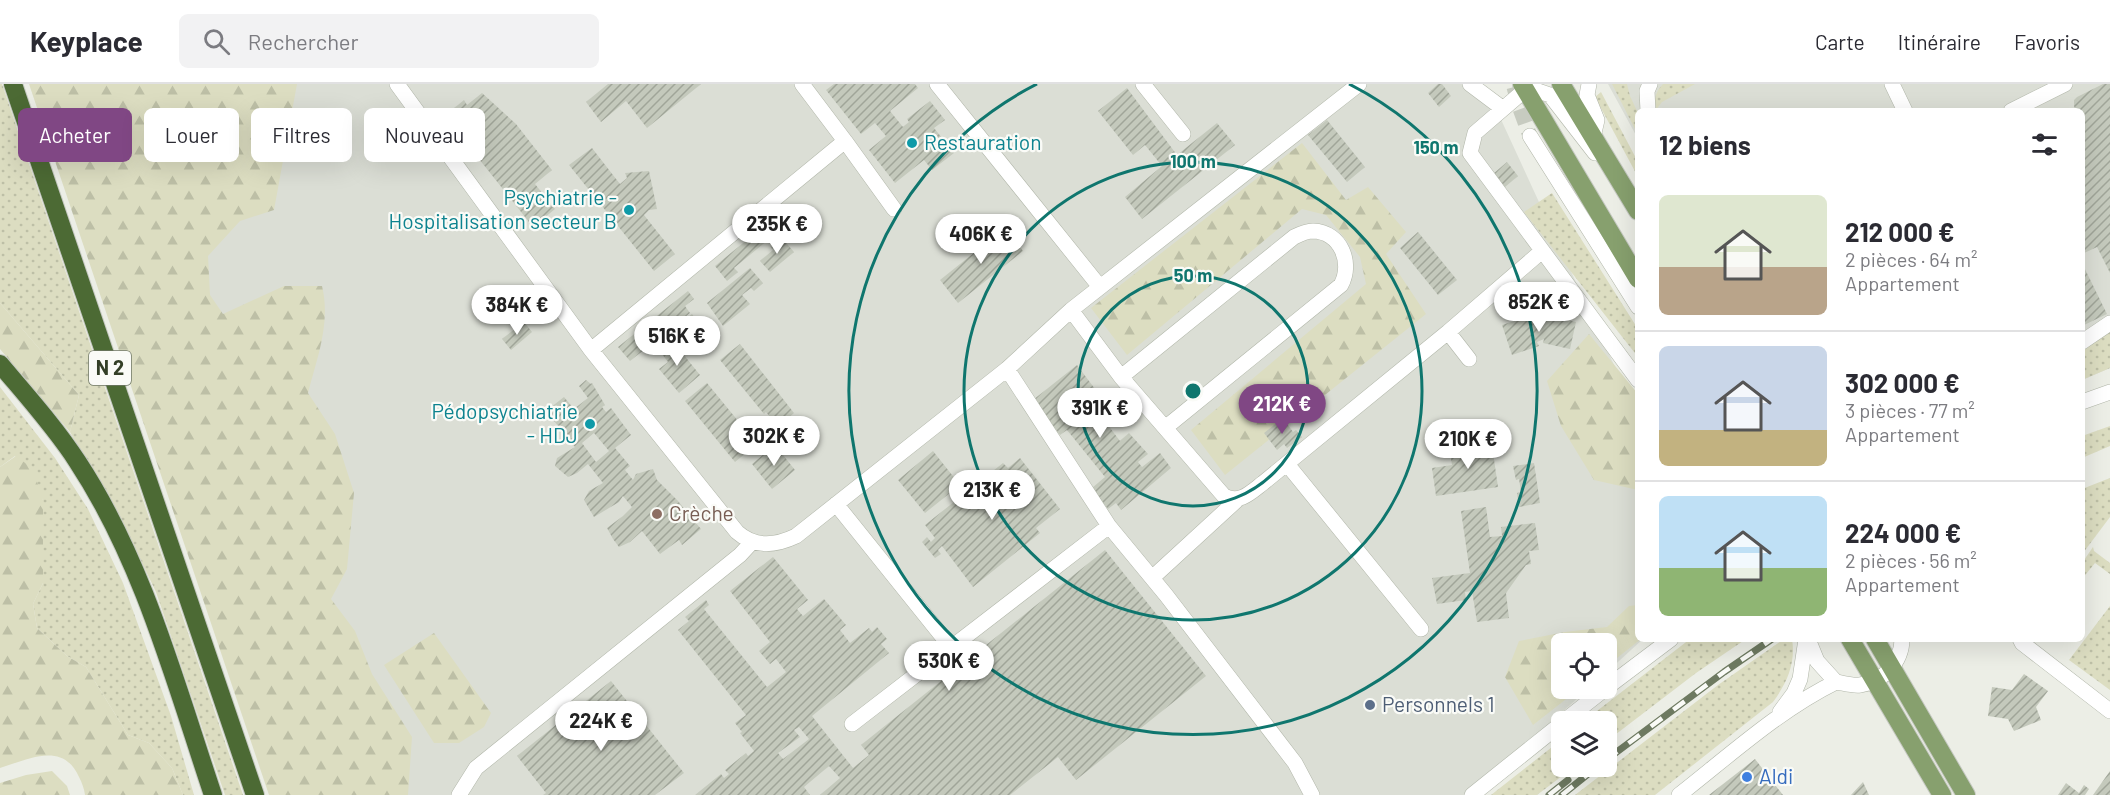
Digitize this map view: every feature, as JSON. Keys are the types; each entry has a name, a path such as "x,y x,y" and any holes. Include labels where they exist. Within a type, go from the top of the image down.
{"highway":[{"name":"N 2","path":"13,84 255,795"},
{"path":"0,364 39,410 77,461 129,559 213,795"}],"main road":[{"path":"1561,84 1634,204"},
{"path":"1523,87 1635,274"},
{"path":"1852,642 1941,795"},
{"path":"1877,642 1966,795"}],"street":[{"path":"397,84 591,350 737,532 752,542 763,544 779,544 796,536 1007,369 1071,310 1359,84"},
{"path":"802,84 894,209"},
{"path":"937,84 1100,287"},
{"path":"1143,84 1183,134"},
{"path":"1470,84 1502,108"},
{"path":"1589,84 1587,95 1597,120 1593,136"},
{"path":"1648,108 1647,91 1650,84"},
{"path":"1892,84 1904,108"},
{"path":"2017,108 2065,84"},
{"path":"1634,204 1550,95 1523,87 1475,133 1470,153 1635,376"},
{"path":"1530,136 1635,302"},
{"path":"591,350 845,141"},
{"path":"1121,376 1294,237 1312,231 1331,237 1339,246 1346,256 1347,264 1346,276 1341,285 1165,428"},
{"path":"1152,578 1237,500 1254,490 1287,464 1448,332 1542,251"},
{"path":"1071,310 1121,376 1224,496 1237,500"},
{"path":"2085,340 2110,323"},
{"path":"1448,332 1469,359"},
{"path":"1007,369 1109,526 1152,578 1295,764 1312,795"},
{"path":"2085,401 2110,392"},
{"path":"1287,464 1422,629"},
{"path":"836,504 950,646"},
{"path":"852,724 950,646 1109,526"},
{"path":"459,795 476,768 740,555 752,542"},
{"path":"1617,680 1667,642"},
{"path":"1771,723 1794,693 1800,679 1806,642"},
{"path":"1808,642 1817,661 1836,682"},
{"path":"1679,795 1813,693 1836,682 1860,685 1876,680 1892,668 1902,642"},
{"path":"2022,642 2110,711"},
{"path":"1576,711 1592,699"},
{"path":"1472,795 1551,731"}],"shaded area":[{"path":"187,84 1479,84 1498,113 1635,410 1635,642 1640,642 1617,663 1617,633 1551,633 1551,699 1577,699 1563,711 1551,711 1551,722 1469,795 314,795 176,310 183,162 239,162 239,108 186,108"},
{"path":"1608,84 2110,84 2110,368 2085,379 2085,108 1635,108 1635,134"}],"green space":[{"path":"0,84 2,84 18,131 18,162 28,162 243,795 225,795 156,592 133,544 70,432 79,395 0,303"},
{"path":"29,84 297,84 293,108 251,108 251,162 283,162 274,210 240,221 208,256 210,295 223,314 284,286 322,286 324,327 308,393 335,434 354,493 347,569 331,599 355,631 372,674 412,737 408,795 269,795 55,162 132,162 132,108 37,108"},
{"path":"1612,84 1627,84 1636,108 1635,129"},
{"path":"1663,84 1695,84 1655,108 1658,90"},
{"path":"1601,92 1635,156 1635,171 1595,97"},
{"path":"1302,143 1346,200 1368,187 1406,232 1386,254 1426,314 1225,475 1191,430 1366,284 1360,257 1326,215 1302,209 1127,355 1091,308"},
{"path":"1552,193 1635,324 1635,353 1524,212"},
{"path":"0,303 79,395 70,432 0,349"},
{"path":"2110,332 2110,368 2085,379 2085,349"},
{"path":"1589,334 1635,390 1635,489 1594,480 1561,426 1547,381"},
{"path":"0,387 55,458 88,509 123,583 171,716 194,795 183,795 172,768 149,743 128,735 86,667 67,656 37,628 33,604 43,583 43,500 15,456 0,467"},
{"path":"2110,426 2110,446 2085,457 2085,435"},
{"path":"16,456 33,469 43,500 43,583 33,604 37,628 67,656 86,667 128,735 149,743 172,768 183,795 85,795 81,781 72,766 64,759 55,756 34,757 0,768 0,467"},
{"path":"2110,478 2110,517 2085,550 2085,488"},
{"path":"2093,547 2094,551 2110,563 2110,574 2095,563 2085,575 2085,559"},
{"path":"1635,605 1635,642 1637,642 1617,658 1617,633 1560,633 1565,632 1607,627 1629,606"},
{"path":"2110,606 2110,690 2069,660 2085,642"},
{"path":"434,633 491,713 484,727 459,743 434,743 384,665"},
{"path":"1551,635 1551,699 1566,699 1533,725 1505,677 1519,641"},
{"path":"1686,642 1742,642 1696,673 1617,733 1617,711 1597,711 1612,699 1617,699 1617,695"},
{"path":"1780,642 1792,642 1793,656 1786,680 1773,702 1655,795 1575,795 1598,777 1617,777 1617,763 1718,685"},
{"path":"1551,748 1551,777 1561,777 1537,795 1491,795"},
{"path":"52,771 67,786 70,795 0,795 0,783 26,775"}],"building":[{"path":"608,84 701,84 647,128 626,101 601,122 586,102"},
{"path":"834,84 915,84 918,88 890,111 903,127 909,122 907,119 930,101 945,120 934,128 954,153 932,170 924,160 895,183 869,150 886,136 875,123 861,134 826,90"},
{"path":"1438,84 1442,84 1451,96 1439,107 1428,93"},
{"path":"2103,84 2110,84 2110,273 2097,247 2085,253 2085,108 2075,108 2074,100"},
{"path":"1127,88 1177,155 1217,123 1235,145 1142,219 1125,197 1162,166 1145,145 1133,155 1098,111"},
{"path":"482,93 516,124 552,170 535,184 555,209 533,227 481,162 485,162 485,108 454,108 464,100 467,105"},
{"path":"1327,120 1365,167 1347,182 1308,135"},
{"name":"Psychiatrie - Hospitalisation secteur B","path":"592,148 620,184 627,178 625,173 649,171 657,209 649,210 644,215 675,254 654,271 569,165"},
{"path":"1507,162 1518,176 1505,187 1493,174"},
{"path":"781,212 790,222 734,268 738,272 727,281 715,266"},
{"path":"1005,228 1023,251 958,303 940,280"},
{"path":"1418,232 1457,280 1438,295 1400,248"},
{"path":"781,237 794,252 770,272 760,261 773,250 770,246"},
{"path":"750,268 763,283 754,291 751,288 742,295 750,304 723,326 707,303"},
{"path":"2085,269 2107,314 2085,325"},
{"path":"688,291 694,299 685,306 690,313 630,361 618,347"},
{"path":"692,314 703,329 698,333 686,319"},
{"path":"1536,314 1538,320 1548,321 1549,316 1576,322 1570,349 1543,343 1544,339 1537,342 1539,346 1512,355 1502,325"},
{"path":"524,322 532,332 511,350 502,339"},
{"path":"671,339 700,375 679,393 659,369 668,362 659,350"},
{"path":"740,344 794,413 778,427 766,412 764,414 720,360"},
{"path":"1077,365 1110,409 1101,416 1120,441 1129,433 1148,454 1138,462 1142,467 1160,453 1171,468 1121,510 1116,503 1108,509 1092,488 1105,477 1067,430 1060,435 1033,400"},
{"path":"586,380 592,383 605,405 602,407 606,412 611,408 631,435 615,448 630,466 625,470 633,480 636,474 653,469 657,480 701,529 682,545 679,540 660,554 642,531 630,542 619,547 607,528 632,507 623,496 619,502 594,517 584,500 589,491 603,483 588,464 568,477 555,466 557,458 575,447 546,411 564,397 574,409 588,398 579,386","holes":["594,433 609,451 596,462 582,443"]},
{"path":"707,383 757,444 735,462 685,401"},
{"path":"1283,418 1293,432 1296,430 1302,437 1287,448 1284,444 1277,450 1264,433"},
{"path":"1490,432 1498,487 1436,496 1432,468 1452,465 1450,452 1478,448 1475,434"},
{"path":"775,445 795,470 772,489 752,464"},
{"path":"933,451 960,485 925,513 898,480"},
{"path":"1020,458 1060,509 1036,528 1040,533 973,587 942,546 938,550 941,554 935,558 922,542 927,537 931,542 935,538 925,525 1003,463 1008,468"},
{"path":"1534,463 1540,503 1519,507 1517,493 1521,492 1519,479 1516,480 1513,466"},
{"path":"1486,507 1490,537 1502,536 1501,527 1535,523 1539,550 1529,551 1531,564 1526,565 1506,593 1509,618 1477,622 1472,591 1465,592 1466,600 1437,604 1432,578 1470,573 1461,511"},
{"path":"1105,550 1206,676 1076,780 1058,757 1010,795 820,795 840,778 829,766 804,787 810,795 695,795 721,774 724,778 729,774 725,770 746,753 748,756 754,751 735,723 746,715 678,630 689,621 685,617 706,600 709,605 704,609 767,687 786,672 776,659 770,664 759,651 770,642 730,591 773,557 808,600 797,609 803,616 824,599 846,625 840,630 850,643 869,628 872,632 877,627 887,639 881,644 889,653 812,716 853,768 869,755 861,745","holes":["799,727 809,739 783,759 778,753 800,737 794,730"]},
{"path":"2024,674 2048,691 2036,707 2041,720 2014,731 2008,719 1988,716 1992,687 2012,690"},
{"path":"611,681 684,773 655,795 543,795 546,793 517,756"},
{"name":"Aldi","path":"1755,759 1783,795 1709,795 1750,763"},
{"path":"2110,771 2110,795 2093,795"},
{"path":"1863,782 1869,795 1851,795"},
{"path":"2066,783 2079,793 2084,785 2089,789 2085,795 2058,795"}],"tunnel":[{"path":"1514,87 1530,136"}],"railway":[{"path":"1617,752 1768,642"},
{"path":"1562,795 1584,777"},
{"path":"1549,795 1568,780"}],"place":[{"name":"Restauration","path":"912,143"},
{"name":"Psychiatrie - Hospitalisation secteur B","path":"629,210"},
{"name":"Pédopsychiatrie - HDJ","path":"590,424"},
{"name":"Crèche","path":"657,514"},
{"name":"Personnels 1","path":"1370,705"},
{"name":"Aldi","path":"1747,777"}]}
